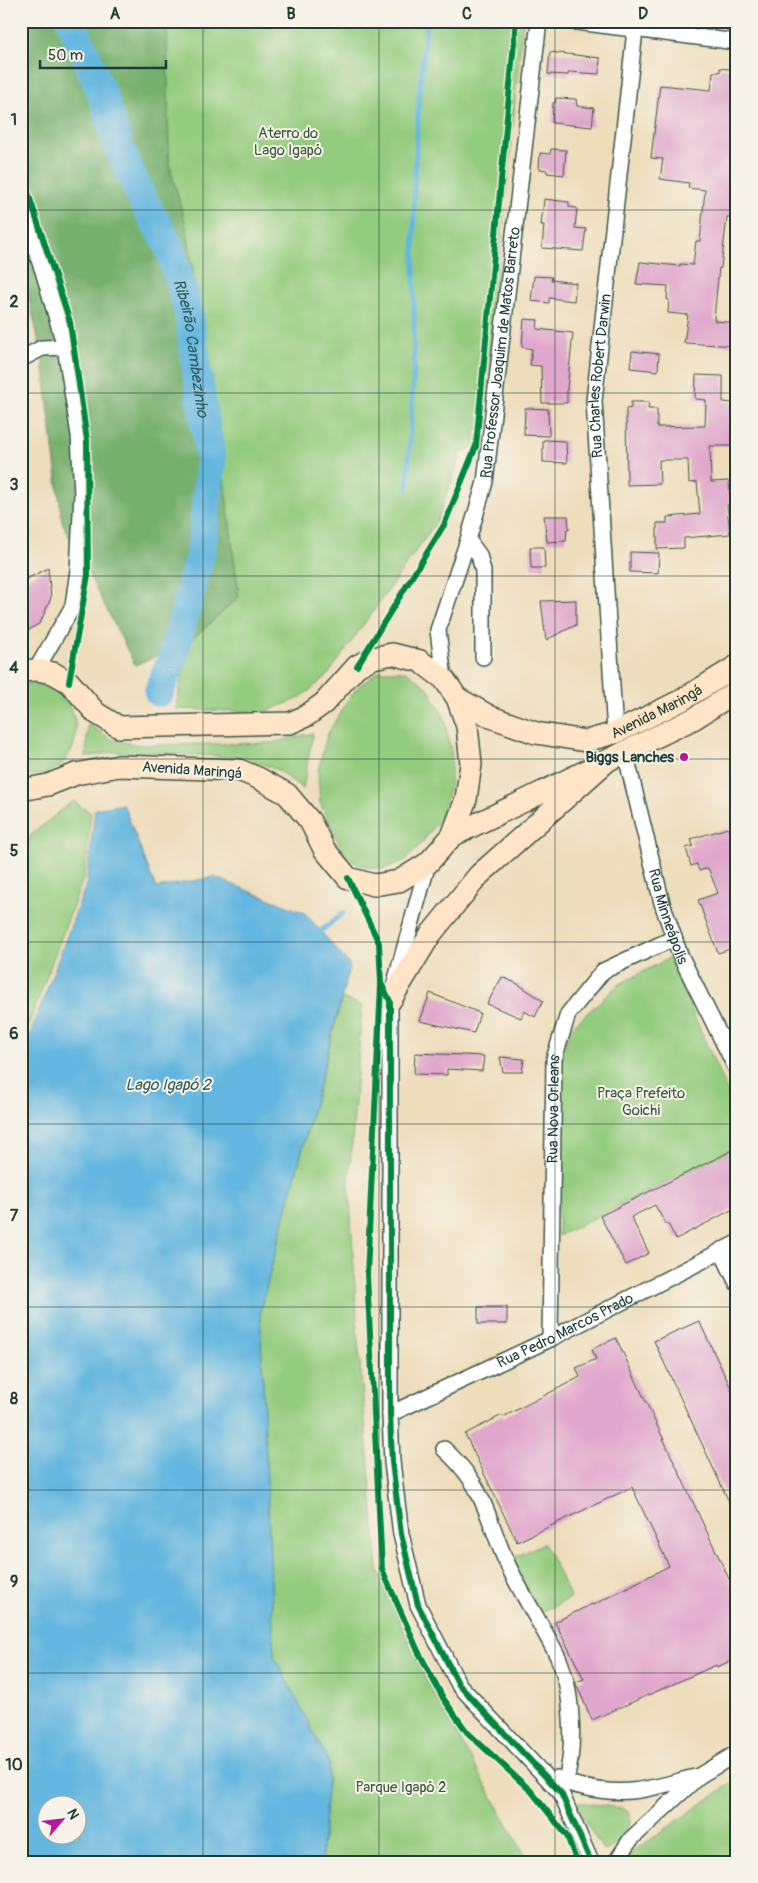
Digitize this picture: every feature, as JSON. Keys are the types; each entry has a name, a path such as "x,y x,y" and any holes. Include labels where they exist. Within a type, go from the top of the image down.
{"main road":[{"name":"Avenida Maringá","path":"21,790 48,786 76,774 119,766 239,770 287,794 310,820 324,850 348,878 374,885 399,881 428,863 452,836 466,799 470,764 468,726 457,698 444,679 420,661 392,654 373,658 357,666 324,703 306,716 290,722 119,727 96,713 69,682 53,673 28,671"},
{"name":"Avenida Maringá","path":"457,698 491,717 536,733 586,741 615,733 682,700 737,666"},
{"name":"Avenida Maringá","path":"452,836 695,718 737,691"},
{"path":"390,1001 430,934 479,875 606,762"}],"street":[{"name":"Rua Professor Joaquim de Matos Barreto","path":"444,679 438,630 485,482 539,21"},
{"path":"569,21 636,25 737,42"},
{"name":"Rua Charles Robert Darwin","path":"615,733 594,401 636,25"},
{"path":"21,208 43,270 65,347 79,435 82,495 78,570 73,606 28,671"},
{"path":"21,359 42,348 65,347"},
{"path":"468,540 479,555 483,571 483,657"},
{"name":"Rua Minneápolis","path":"625,752 662,903 674,938 680,955 737,1070"},
{"path":"428,863 390,1001 390,1414 392,1462 401,1534 418,1605 459,1685 561,1793 591,1862"},
{"name":"Rua Nova Orleans","path":"550,1339 554,1059 568,1014 603,971 674,938"},
{"name":"Rua Pedro Marcos Prado","path":"390,1414 550,1339 737,1243"},
{"path":"721,1250 737,1283"},
{"path":"444,1449 462,1467 479,1492 506,1562 558,1657 568,1696 571,1730 570,1767 565,1782"},
{"path":"616,1862 631,1839 698,1776 737,1753"},
{"path":"534,1764 565,1782 593,1790 620,1793 637,1792 698,1776"}],"green space":[{"path":"21,21 167,21 169,163 187,230 225,487 239,597 188,643 135,665 62,522 42,355 21,264"},
{"name":"Aterro do Lago Igapó","path":"167,21 523,21 484,417 476,446 462,452 437,521 327,676 300,698 264,712 176,709 188,643 239,597 225,487 187,230 169,163"},
{"path":"379,671 406,671 427,687 444,716 452,756 450,785 441,817 422,843 406,860 383,869 360,866 344,854 320,803 318,771 327,735 346,703 357,688"},
{"path":"30,683 52,690 67,703 75,719 75,737 70,753 59,767 42,774 21,774 21,685"},
{"path":"88,724 111,739 132,744 155,745 271,743 313,733 303,789 278,770 244,757 113,752 86,757"},
{"path":"73,801 91,813 84,877 21,1045 21,866 31,835"},
{"name":"Praça Prefeito Goichi","path":"669,958 737,1114 737,1147 558,1236 559,1064 572,1027 618,985"},
{"name":"Parque Igapó 2","path":"342,998 362,1006 349,1182 358,1340 378,1569 422,1672 529,1862 321,1862 329,1763 274,1656 260,1311"},
{"path":"544,1543 571,1598 537,1614 511,1559"},
{"path":"737,1779 737,1862 627,1862 627,1856"},
{"path":"579,1802 621,1808 629,1812 629,1823 624,1835 609,1849 604,1851 579,1812"}],"water":[{"name":"Lago Igapó 2","path":"123,804 156,888 214,877 305,913 350,965 260,1311 274,1656 329,1763 321,1862 21,1862 21,1051 28,1040 86,885 95,809"}],"building":[{"path":"550,52 600,58 599,74 569,72 568,75 548,74"},
{"path":"720,68 736,70 734,94 737,94 737,176 734,176 730,217 727,217 714,318 715,321 737,323 737,346 684,343 688,315 668,313 668,286 636,284 640,262 680,266 680,264 693,265 696,241 700,241 705,190 688,188 689,183 660,179 663,159 651,158 660,85 711,90 713,72 720,72"},
{"path":"556,98 576,99 577,106 594,108 592,127 552,123 553,103 555,103"},
{"path":"551,149 566,150 564,175 547,173 547,170 539,169 540,153 550,154"},
{"path":"544,199 569,202 569,207 577,208 575,228 586,229 583,251 542,248 544,225 541,225"},
{"path":"534,276 552,277 551,280 576,283 574,301 549,298 549,303 531,301"},
{"path":"524,319 538,320 537,329 573,333 567,403 542,403 541,366 530,365 532,349 522,347"},
{"path":"632,351 659,354 658,371 630,368"},
{"path":"696,375 723,376 723,402 733,403 732,446 710,446 711,482 729,481 731,505 727,505 730,534 684,538 684,548 657,549 657,523 667,523 667,517 700,514 697,482 689,483 688,460 659,460 660,484 627,485 626,409 631,408 631,402 649,402 648,409 657,409 657,427 705,426 706,400 695,399"},
{"path":"525,408 548,409 549,436 524,435"},
{"path":"543,440 566,441 567,463 543,462"},
{"path":"544,516 568,516 569,529 567,529 566,541 547,542"},
{"path":"530,547 544,547 545,568 531,568"},
{"path":"630,552 659,553 658,573 630,572"},
{"path":"48,568 51,598 40,623 21,635 21,582"},
{"path":"576,600 576,625 546,640 541,601"},
{"path":"728,828 737,859 737,940 731,942 733,948 718,953 698,900 718,893 708,868 699,871 697,864 691,866 686,848 693,846 691,839"},
{"path":"502,977 518,984 543,1001 535,1017 524,1011 521,1018 487,1004"},
{"path":"430,993 480,1013 474,1033 420,1021"},
{"path":"415,1053 484,1056 482,1071 447,1069 447,1075 414,1074"},
{"path":"500,1057 524,1059 522,1072 503,1072"},
{"path":"737,1148 737,1207 676,1239 655,1205 631,1217 649,1253 626,1265 600,1216"},
{"path":"478,1307 507,1307 507,1324 478,1324"},
{"path":"699,1321 737,1401 737,1519 654,1341"},
{"path":"616,1338 737,1596 737,1658 717,1667 716,1665 592,1720 576,1684 576,1682 584,1679 555,1622 669,1566 632,1487 517,1542 465,1434 502,1415 503,1417 580,1377 576,1368 596,1359 592,1349"}],"waterway":[{"name":"Ribeirão Cambezinho","path":"71,21 102,94 119,147 140,195 169,246 189,313 211,460 201,551 173,656 159,692"},
{"path":"407,489 414,367 414,190 419,95 427,21"},
{"path":"316,935 343,913"}],"cycle path":[{"path":"357,666 444,525 476,446 516,21"},
{"path":"21,171 70,322 87,440 88,575 69,682"},
{"path":"348,878 379,943 381,983 390,1001 390,1414 392,1462 401,1534 418,1605 459,1685 561,1793 591,1862"},
{"path":"381,984 367,1275 382,1569 418,1651 443,1698 467,1732 531,1791 567,1836 577,1862"}],"place":[{"name":"Biggs Lanches","path":"684,757"}]}
